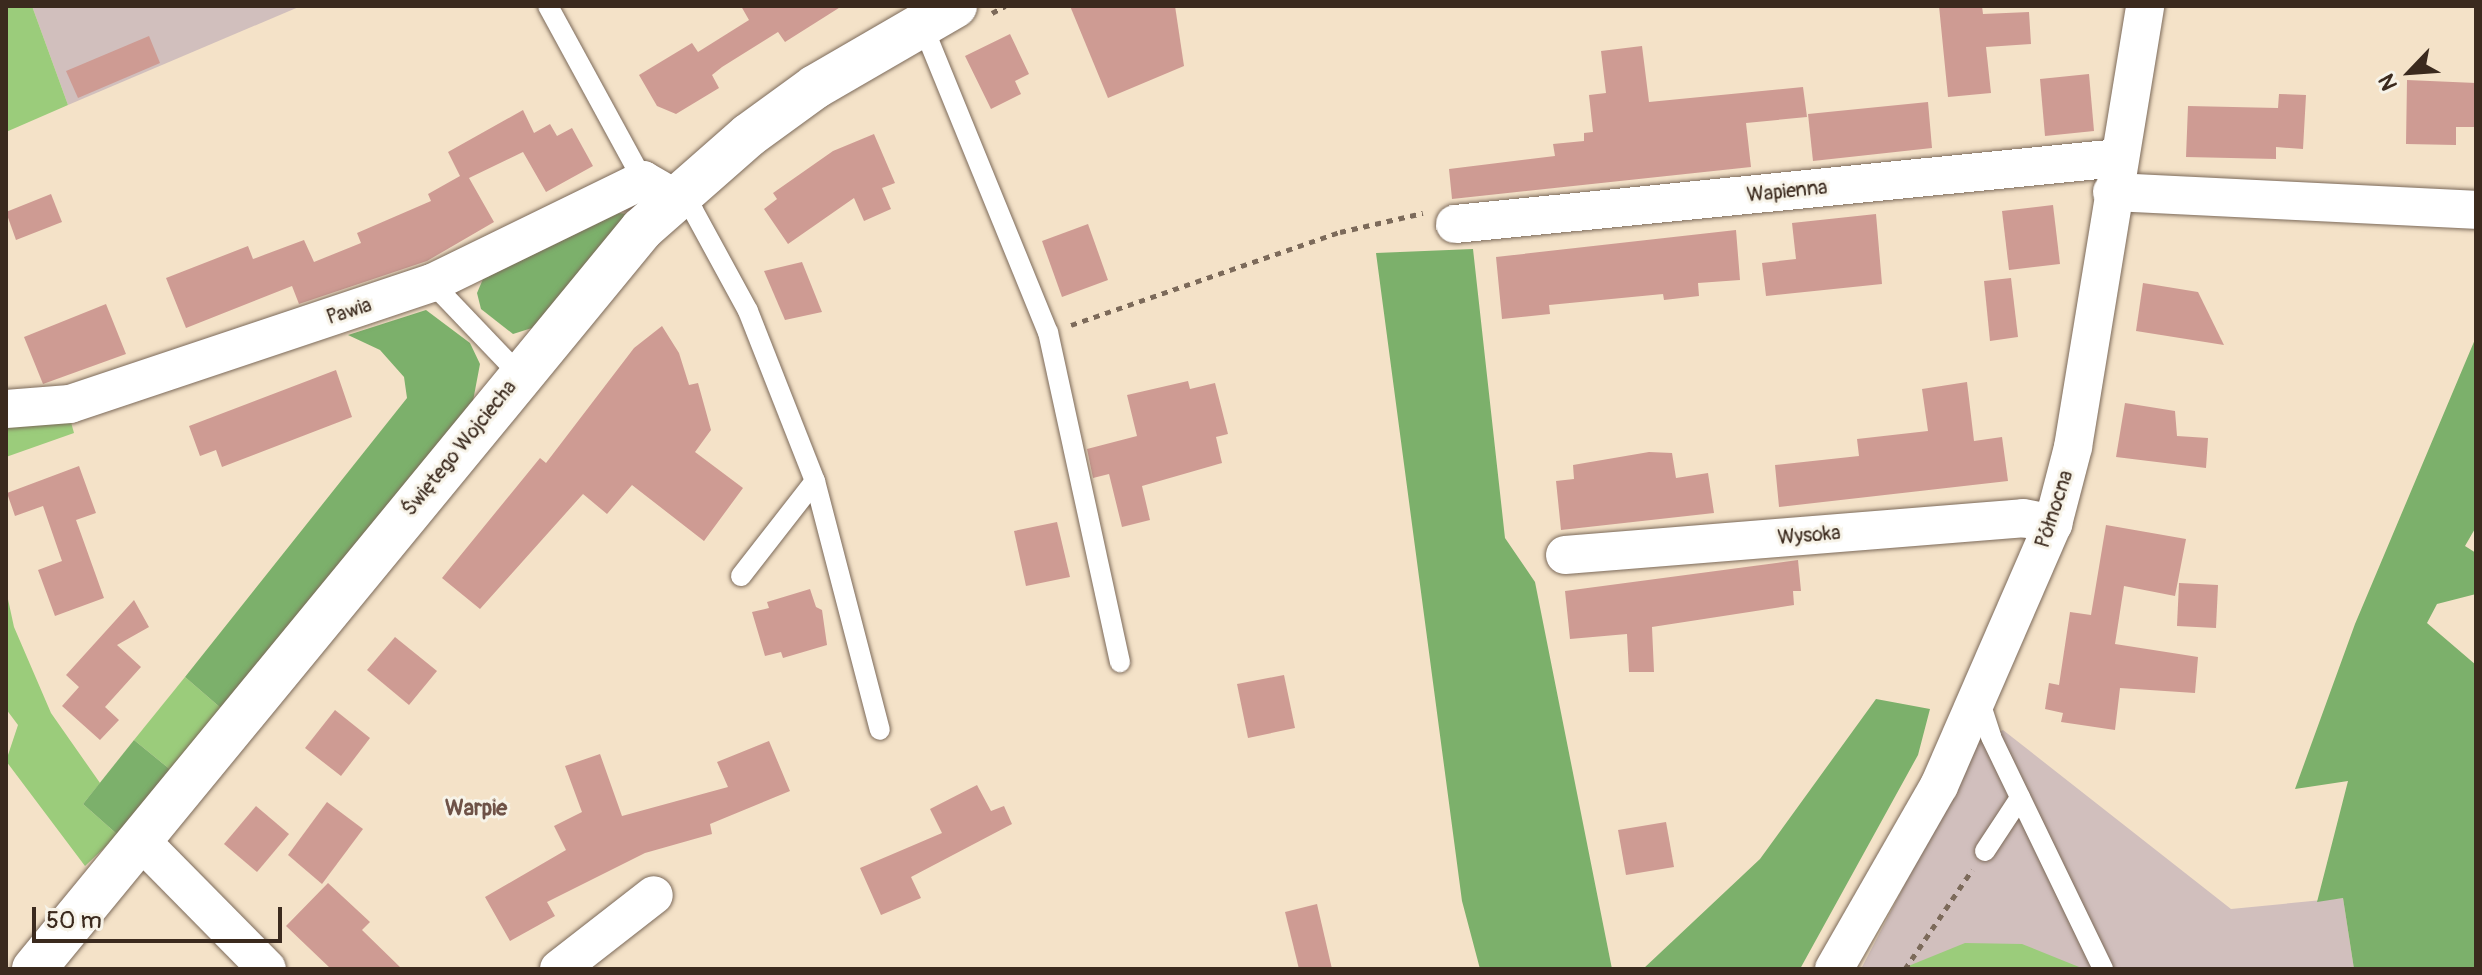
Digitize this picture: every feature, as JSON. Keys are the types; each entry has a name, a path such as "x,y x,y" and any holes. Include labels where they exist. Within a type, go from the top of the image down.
{"street":[{"name":"Północna","path":"1834,969 1939,786 2053,524 2073,447 2145,6"},
{"name":"Świętego Wojciecha","path":"34,969 519,374 658,189 815,87 939,15"},
{"name":"Wapienna","path":"1455,224 2115,175 2476,210"},
{"name":"Pawia","path":"6,409 70,404 432,283 658,189"},
{"name":"Wysoka","path":"1565,555 2023,518 2053,524"},
{"path":"139,839 267,969"},
{"path":"559,969 654,895"}],"lane":[{"path":"548,6 658,189 693,210 748,311 815,481 880,730"},
{"path":"939,15 1048,332 1120,662"},
{"path":"432,283 519,374"},
{"path":"741,576 815,481"},
{"path":"1977,696 2020,798 2103,969"},
{"path":"1985,851 2020,798"}],"path":[{"path":"1048,332 1395,216 1452,210 1455,224"},
{"path":"1905,969 1985,851"}],"shaded area":[{"path":"32,6 301,6 68,105"},
{"path":"2003,730 2231,909 2343,898 2354,969 1861,969 1977,745"}],"green space":[{"path":"6,6 32,6 68,105 6,132"},
{"path":"619,213 627,214 627,222 532,328 513,334 481,309 477,293 483,279"},
{"path":"1473,249 1505,538 1535,582 1612,969 1480,969 1462,901 1376,253"},
{"path":"426,310 470,343 480,364 473,401 222,709 185,677 407,398 404,377 380,350 348,335"},
{"path":"2476,337 2476,527 2465,546 2476,553 2476,594 2437,604 2427,623 2476,665 2476,969 2354,969 2343,898 2317,902 2348,781 2295,789 2355,624"},
{"path":"69,415 74,433 6,457 6,424"},
{"path":"6,590 14,627 51,713 100,783 83,804 118,835 85,866 6,761 18,725 6,709"},
{"path":"185,677 222,709 172,771 134,740"},
{"path":"1876,699 1930,709 1918,755 1800,969 1643,969 1760,859"},
{"path":"134,740 172,771 118,835 83,804"},
{"path":"1965,943 2022,944 2084,969 1901,969"}],"building":[{"path":"741,6 842,6 785,42 778,32 722,67 712,75 719,88 676,114 657,106 639,75 692,43 698,52 749,20"},
{"path":"1070,6 1175,6 1184,66 1108,98"},
{"path":"1939,6 1982,6 1983,14 2029,12 2031,44 1986,47 1991,93 1948,97"},
{"path":"1010,34 1029,74 1015,81 1021,94 991,109 965,56"},
{"path":"149,36 160,63 78,98 66,71"},
{"path":"1642,46 1649,102 1803,87 1807,117 1746,123 1751,167 1452,199 1449,169 1555,156 1553,144 1584,141 1584,133 1593,132 1589,95 1606,93 1601,51"},
{"path":"2089,74 2094,131 2045,136 2040,79"},
{"path":"2407,80 2476,83 2476,127 2456,127 2456,145 2406,144"},
{"path":"2279,94 2306,95 2303,149 2276,147 2276,159 2186,157 2188,106 2278,108"},
{"path":"1928,102 1932,148 1813,161 1808,114"},
{"path":"523,110 534,133 550,124 557,136 572,128 593,166 546,192 523,152 469,178 494,222 427,261 299,304 292,286 186,328 166,278 248,246 253,259 304,240 314,262 361,243 357,233 431,201 428,194 460,176 448,152"},
{"path":"874,134 895,183 882,188 891,209 864,221 854,198 788,244 764,209 777,199 773,193 833,151"},
{"path":"51,194 62,222 16,240 6,212"},
{"path":"2053,205 2060,264 2009,270 2002,211"},
{"path":"1876,214 1882,284 1766,296 1762,263 1796,259 1792,223"},
{"path":"1088,224 1108,280 1062,297 1042,241"},
{"path":"1736,230 1740,280 1698,283 1699,296 1664,300 1663,294 1549,305 1550,314 1502,319 1496,257"},
{"path":"802,262 822,312 785,320 764,271"},
{"path":"2011,278 2018,337 1990,341 1984,281"},
{"path":"2143,283 2198,292 2224,345 2136,331"},
{"path":"106,304 126,354 43,384 24,337"},
{"path":"662,326 679,353 689,385 698,383 711,430 695,452 743,488 704,541 632,485 607,514 583,494 480,609 442,578 540,458 546,463 634,348"},
{"path":"336,370 352,417 222,467 216,450 200,456 189,426"},
{"path":"1188,381 1190,389 1215,383 1228,434 1216,437 1222,463 1142,486 1150,520 1122,527 1109,474 1093,478 1087,449 1137,436 1127,395"},
{"path":"1967,382 1974,441 2002,437 2008,481 1779,507 1775,465 1859,456 1857,439 1928,431 1922,389"},
{"path":"2125,403 2175,411 2177,436 2208,438 2206,468 2116,457"},
{"path":"1649,452 1672,453 1676,478 1708,473 1714,513 1561,530 1556,481 1574,479 1573,465"},
{"path":"79,466 96,513 76,520 104,598 55,616 38,570 62,561 43,506 15,516 7,493"},
{"path":"1057,522 1070,577 1026,586 1014,531"},
{"path":"2106,525 2186,539 2175,596 2124,586 2115,644 2198,657 2195,693 2120,688 2115,730 2061,722 2063,713 2045,709 2049,683 2059,685 2070,612 2091,615"},
{"path":"1798,560 1801,591 1793,591 1794,605 1652,627 1654,672 1629,672 1627,634 1570,639 1565,591"},
{"path":"2179,583 2218,585 2216,628 2177,626"},
{"path":"810,589 816,607 822,610 827,645 783,658 781,652 765,656 752,612 769,608 767,602"},
{"path":"134,600 149,627 117,645 141,667 105,707 119,720 100,740 62,706 79,687 66,675"},
{"path":"395,637 437,671 409,705 367,670"},
{"path":"1284,675 1295,728 1248,738 1237,684"},
{"path":"335,710 370,738 341,776 305,748"},
{"path":"769,741 790,791 710,824 712,834 645,853 547,902 555,916 510,941 485,897 566,850 554,826 582,812 565,766 600,754 622,816 728,787 717,762"},
{"path":"977,785 991,811 1004,806 1012,824 911,877 921,898 881,915 860,868 942,833 930,809"},
{"path":"327,802 363,829 322,884 288,855"},
{"path":"256,806 289,834 257,872 224,844"},
{"path":"1666,822 1674,867 1626,875 1618,830"},
{"path":"328,883 370,922 362,930 402,969 331,969 286,926"},
{"path":"1317,904 1332,969 1299,969 1285,912"}],"district":[{"name":"Warpie","path":"476,809"}]}
